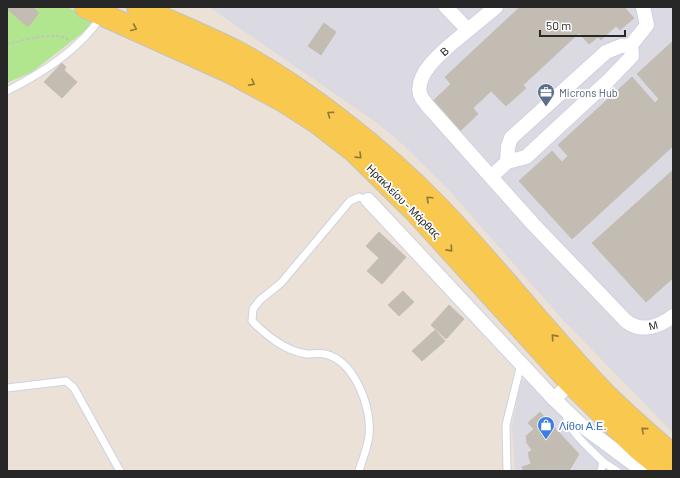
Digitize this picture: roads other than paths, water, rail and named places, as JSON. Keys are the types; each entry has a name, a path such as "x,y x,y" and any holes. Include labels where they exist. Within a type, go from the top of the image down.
{"main road":[{"name":"Ηρακλείου - Μάρθας","path":"138,7 234,51 273,73 336,118 394,165 437,206 600,389 631,420 673,456"},
{"name":"Ηρακλείου - Μάρθας","path":"94,11 230,72 282,100 318,123 354,151 416,212 572,383 639,449 666,471"}],"street":[{"path":"446,7 468,30"},
{"name":"Β","path":"491,177 427,105 420,95 420,83 432,61 496,7"},
{"path":"507,162 508,147 511,138 606,52 620,46 631,45 647,26 643,7"},
{"path":"491,177 507,162 526,157 608,81 632,56 631,45"},
{"name":"Μ","path":"491,177 539,230 631,325 650,328 658,326 673,316"},
{"path":"368,200 559,404 581,425 643,471"},
{"path":"559,404 572,383"}],"lane":[{"path":"7,90 36,75 74,47 91,32 94,11"},
{"path":"359,471 369,436 368,421 359,386 349,369 336,359 325,354 306,354 282,346 252,322 252,309 260,300 281,283 350,201 359,197 368,200"},
{"path":"506,471 506,425 520,364"},
{"path":"7,388 66,381 74,388 120,471"},
{"path":"559,404 569,424 580,440 602,462 617,471"},
{"path":"601,471 602,462"}],"place":[{"name":"Microns Hub","path":"546,107"},
{"name":"Λίθοι Α.Ε.","path":"546,440"}]}
